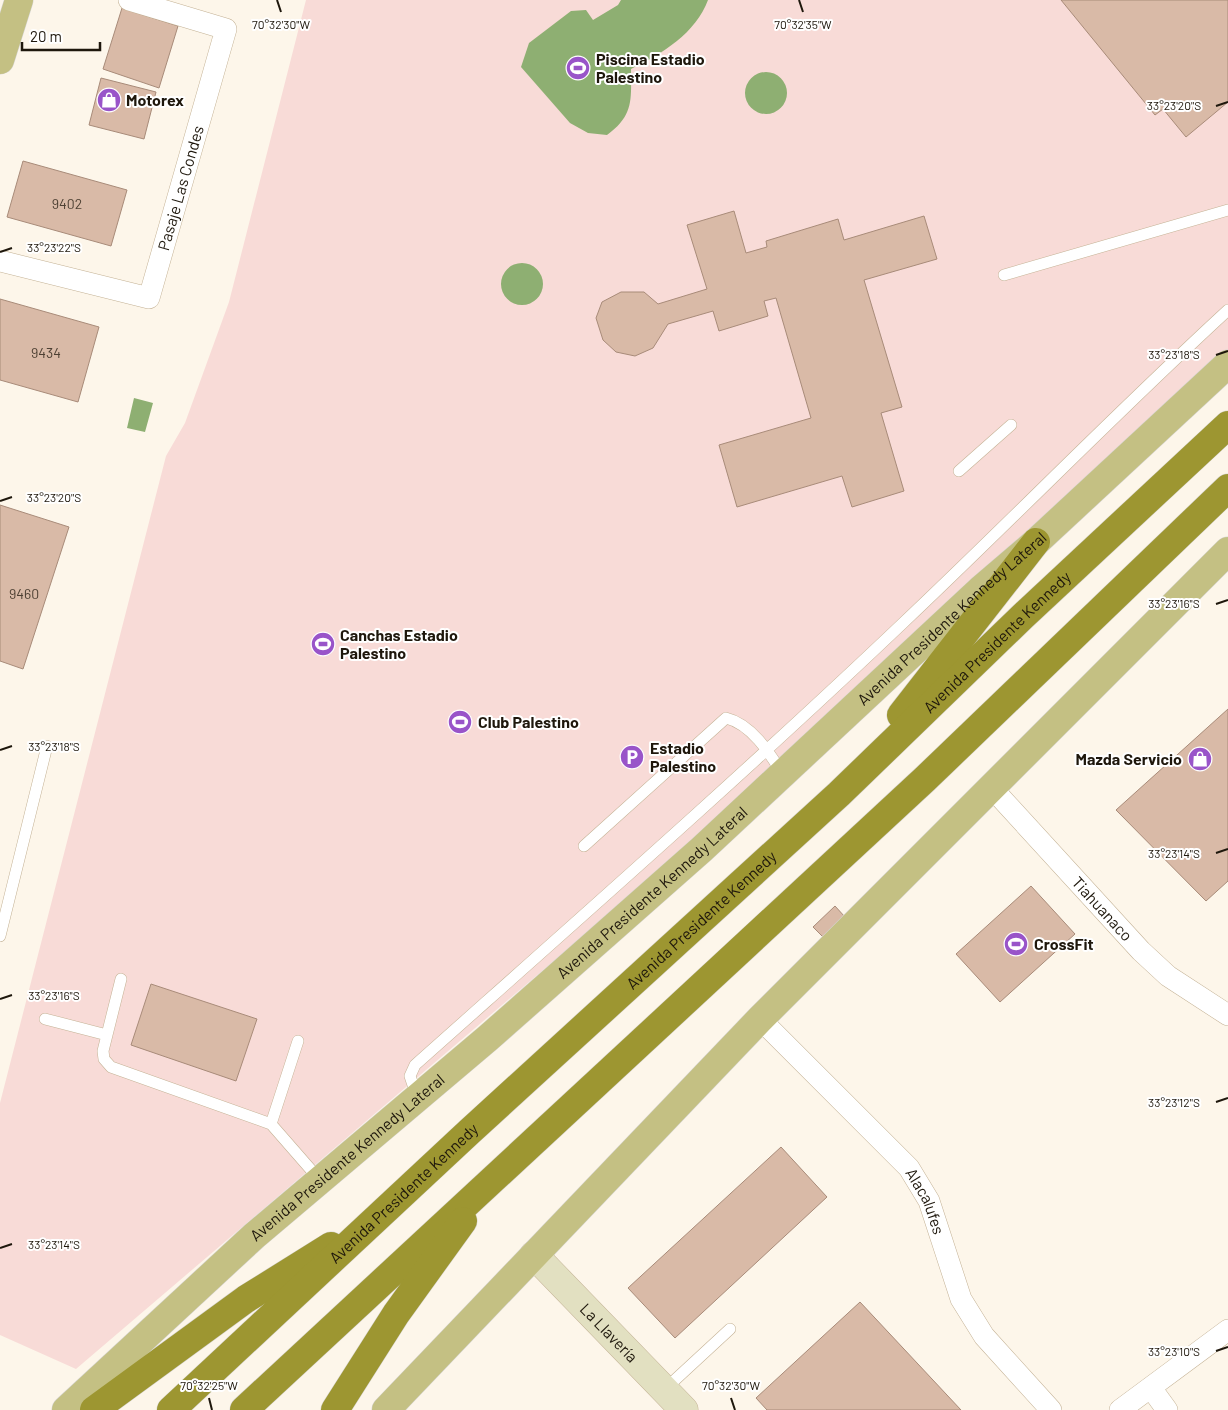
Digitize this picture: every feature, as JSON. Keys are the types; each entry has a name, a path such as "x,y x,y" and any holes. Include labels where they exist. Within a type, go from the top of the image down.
{"highway":[{"name":"Avenida Presidente Kennedy","path":"171,1410 839,794 1022,617 1228,425"},
{"path":"244,1410 480,1189 932,773 1228,488"},
{"path":"839,794 1036,542"},
{"path":"335,1410 396,1314 458,1228 480,1189"},
{"path":"94,1410 246,1299 375,1220"}],"main road":[{"path":"0,60 19,0"},
{"name":"Avenida Presidente Kennedy Lateral","path":"66,1410 198,1287 319,1179 611,930 1228,364"},
{"path":"386,1410 760,1019 1228,551"}],"street":[{"name":"Pasaje Las Condes","path":"0,261 149,298 226,30 129,0"},
{"name":"Tiahuanaco","path":"992,787 1142,952 1168,976 1228,1015"},
{"name":"Alacalufes","path":"760,1019 910,1168 929,1201 962,1299 984,1336 1051,1410"},
{"name":"La Llavería","path":"534,1255 684,1410"},
{"path":"1120,1410 1228,1330"},
{"path":"1150,1388 1167,1410"}],"lane":[{"path":"1004,275 1228,210"},
{"path":"417,1097 410,1076 415,1065 768,750 904,622 1158,374 1228,310"},
{"path":"959,471 1011,425"},
{"path":"584,846 726,718 736,720 768,750 783,774"},
{"path":"0,936 5,891 47,746"},
{"path":"120,979 103,1051 104,1059 111,1067 271,1124 319,1179"},
{"path":"45,1019 107,1035"},
{"path":"271,1124 298,1041"},
{"path":"664,1390 730,1329"}],"shaded area":[{"name":"Club Palestino","path":"306,0 1228,0 1228,358 687,847 76,1369 0,1335 0,1103 166,456 185,423 229,302"},
{"name":"Piscina Estadio Palestino","path":"621,0 708,0 703,12 695,23 677,41 654,57 631,69 631,98 629,106 622,121 616,128 607,135 588,133 570,123 521,67 529,43 571,11 586,10 593,20 618,5"},
{"path":"766,72 781,78 787,93 781,108 766,114 751,108 745,93 751,78"},
{"path":"522,263 537,269 543,284 537,299 522,305 507,299 501,284 507,269"},
{"path":"134,398 153,403 145,432 127,428"}],"building":[{"path":"1061,0 1228,0 1228,102 1186,137 1163,109 1155,115"},
{"path":"122,8 178,26 159,88 103,69"},
{"path":"101,78 156,92 144,139 89,125"},
{"path":"23,161 127,190 111,246 7,217"},
{"path":"734,211 746,253 767,247 766,241 838,219 844,240 924,216 937,259 864,280 902,407 881,413 904,491 852,507 842,476 737,507 719,445 811,418 776,298 764,301 768,316 719,331 713,311 668,324 653,348 635,356 616,352 603,340 596,318 602,302 621,292 644,292 658,304 707,289 687,225"},
{"path":"0,299 99,327 78,402 0,380"},
{"path":"0,505 69,527 23,669 0,661"},
{"name":"Mazda Servicio","path":"1228,709 1228,881 1206,901 1116,810"},
{"name":"CrossFit","path":"1031,886 1075,934 1000,1002 956,954"},
{"path":"835,906 845,917 824,938 813,927"},
{"path":"151,984 257,1019 236,1081 131,1045"},
{"path":"781,1147 827,1197 675,1338 628,1288"},
{"path":"860,1302 961,1410 767,1410 756,1398"}],"place":[{"name":"Piscina Estadio Palestino","path":"578,68"},
{"name":"Motorex","path":"109,100"},
{"name":"Canchas Estadio Palestino","path":"323,644"},
{"name":"Club Palestino","path":"460,722"},
{"name":"Estadio Palestino","path":"632,757"},
{"name":"Mazda Servicio","path":"1200,759"},
{"name":"CrossFit","path":"1016,944"}]}
